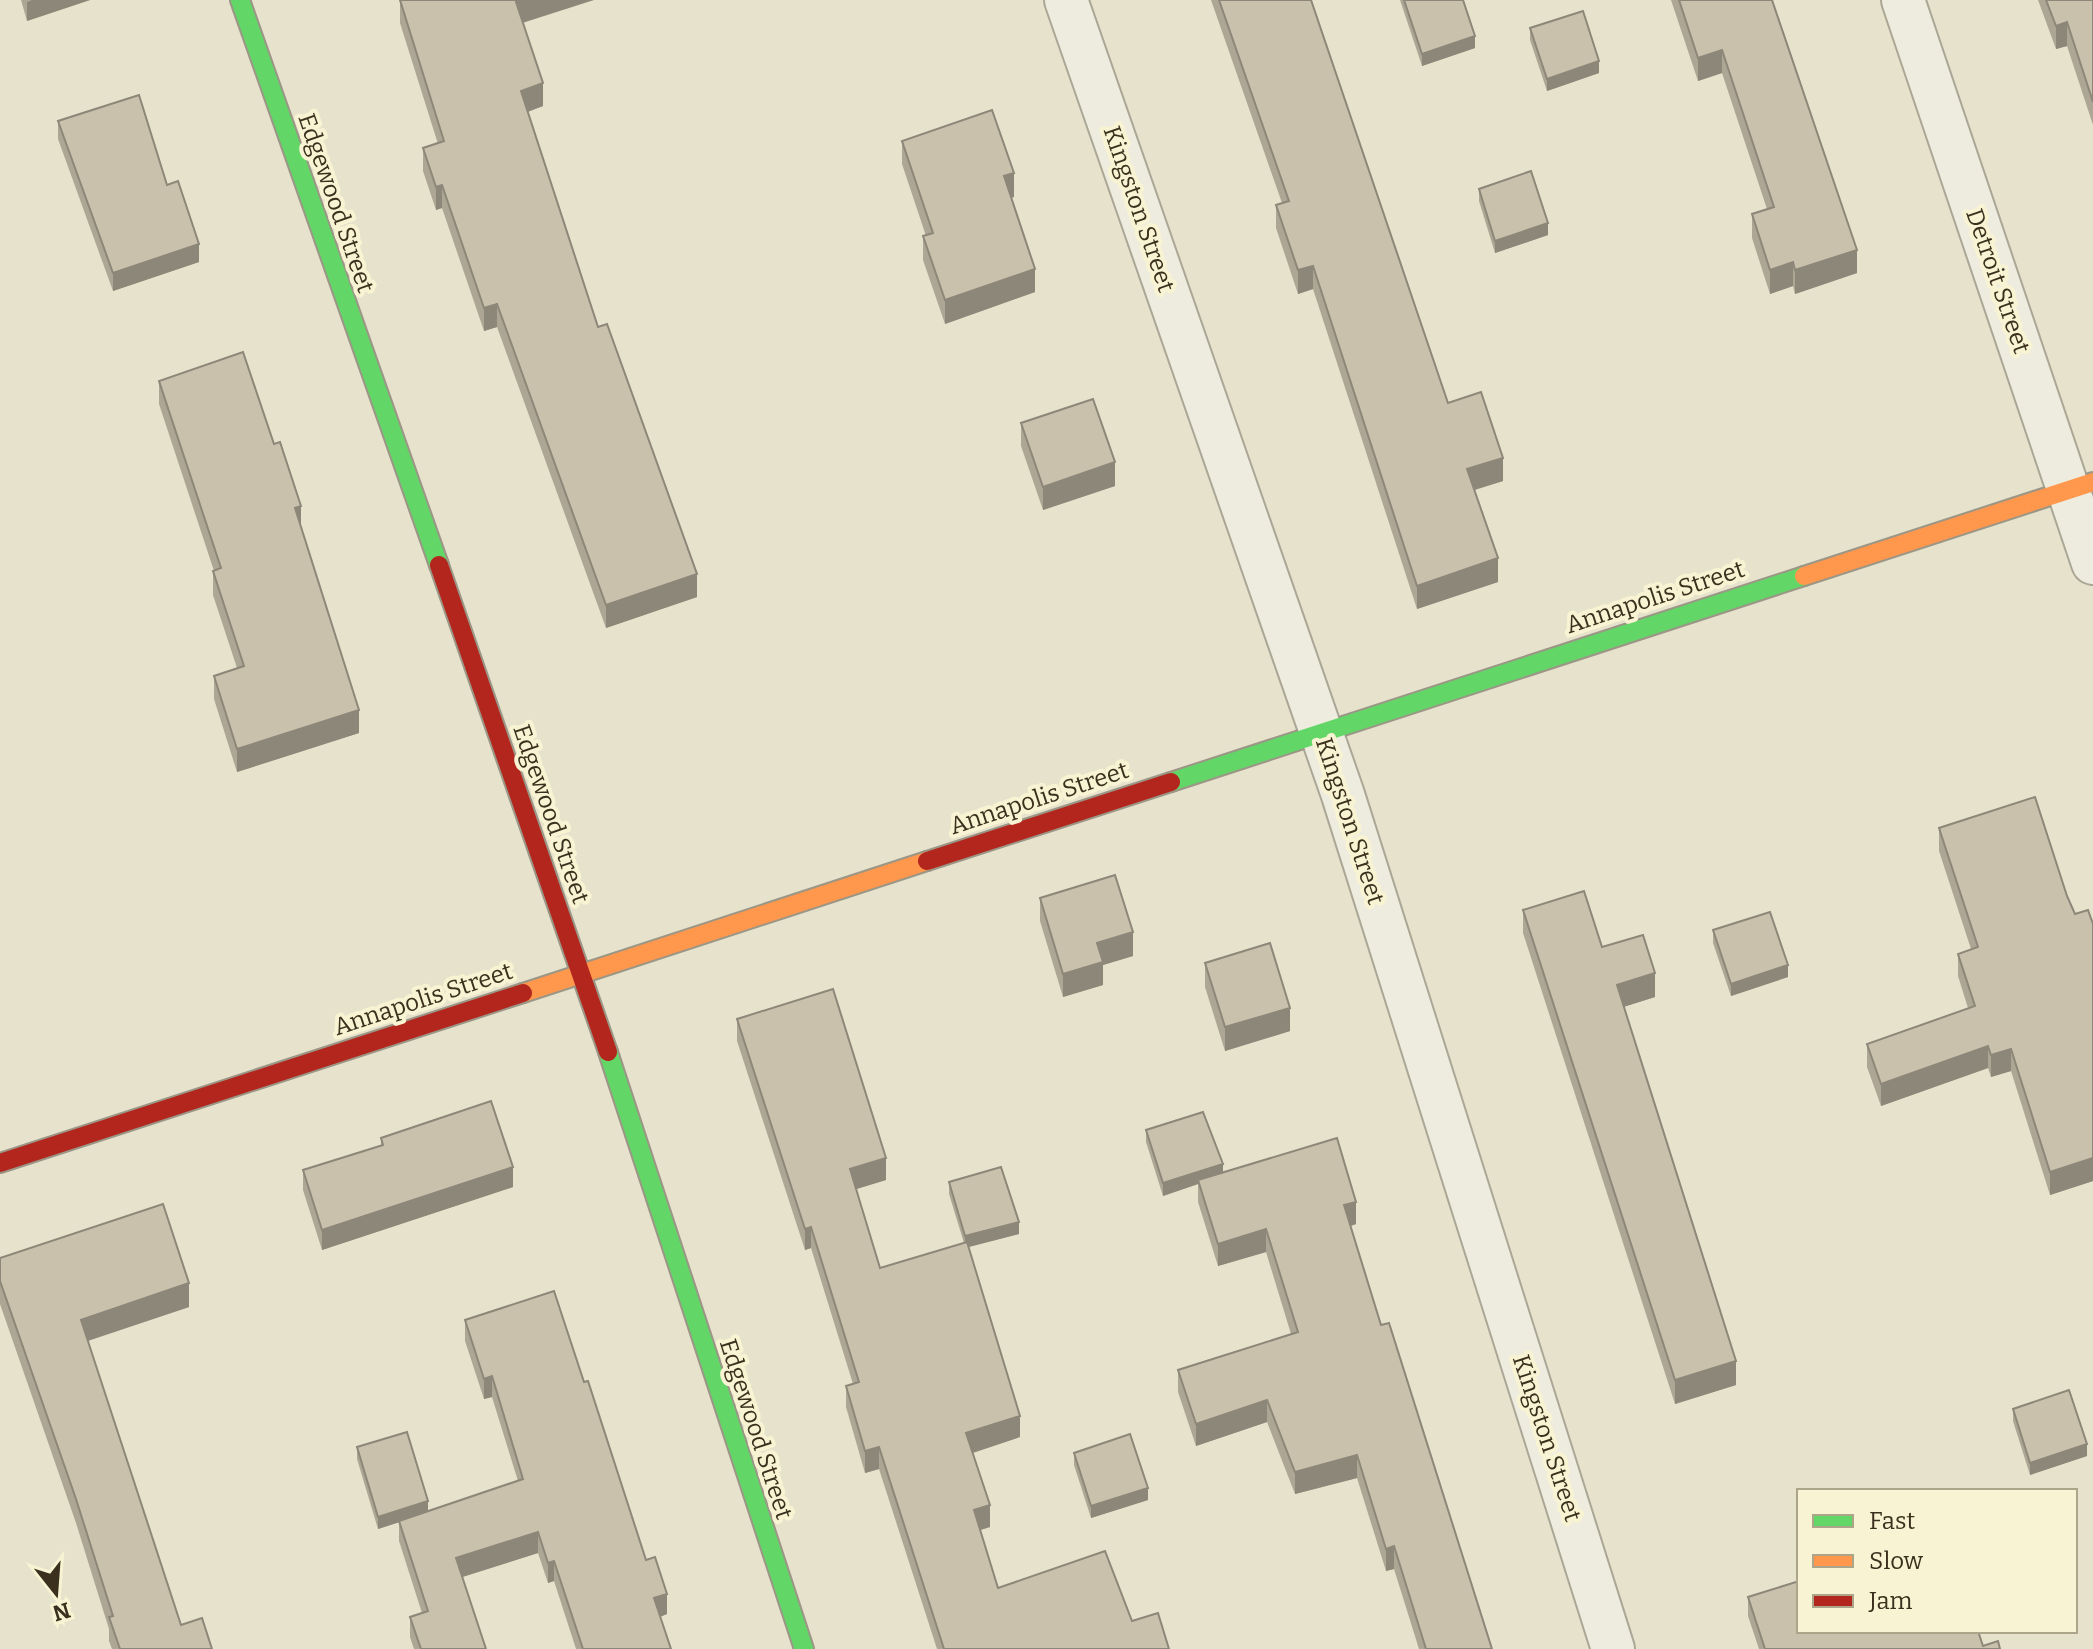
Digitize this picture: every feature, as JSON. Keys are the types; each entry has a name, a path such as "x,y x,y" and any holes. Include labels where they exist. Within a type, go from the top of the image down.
{"street":[{"name":"Edgewood Street","path":"240,0 582,972 804,1649"},
{"name":"Kingston Street","path":"1066,0 1343,795 1613,1649"},
{"name":"Detroit Street","path":"1903,0 2081,486 2093,563"},
{"name":"Annapolis Street","path":"0,1163 1320,730 2081,486"}],"building":[{"path":"400,0 523,0 516,2 543,83 521,91 598,327 607,324 697,574 606,605 497,304 484,308 442,185 436,187 423,148 444,141"},
{"path":"1219,0 1311,0 1448,403 1481,392 1503,458 1467,469 1498,558 1417,586 1313,266 1298,270 1276,205 1289,201"},
{"path":"1404,0 1463,0 1475,36 1422,54"},
{"path":"1679,0 1772,0 1857,250 1795,270 1793,262 1770,270 1752,214 1774,207 1722,50 1698,58"},
{"path":"2046,0 2093,0 2093,102 2067,22 2056,26"},
{"path":"1583,11 1599,61 1547,79 1530,28"},
{"path":"139,95 167,185 178,181 199,244 113,273 58,121"},
{"path":"992,110 1014,173 1004,176 1035,269 945,300 923,236 933,233 902,141"},
{"path":"1531,171 1548,223 1495,241 1479,189"},
{"path":"243,352 274,444 280,442 301,506 295,508 359,710 237,749 214,676 244,666 213,571 221,568 159,381"},
{"path":"1093,399 1115,462 1043,487 1021,423"},
{"path":"2035,797 2075,914 2088,910 2093,924 2093,1158 2050,1172 2011,1049 1991,1055 1988,1046 1881,1084 1867,1044 1975,1006 1958,954 1978,947 1939,828"},
{"path":"1115,875 1133,932 1097,943 1103,962 1063,974 1040,898"},
{"path":"1584,891 1602,947 1643,935 1655,973 1617,985 1736,1361 1675,1380 1523,910"},
{"path":"1770,912 1788,965 1731,984 1713,930"},
{"path":"1270,943 1290,1008 1225,1027 1205,963"},
{"path":"833,989 886,1158 850,1169 880,1268 967,1242 1020,1416 966,1433 990,1505 974,1510 998,1588 1105,1551 1132,1621 1158,1613 1169,1649 944,1649 879,1447 865,1451 846,1386 859,1382 811,1227 805,1229 737,1019"},
{"path":"491,1101 513,1167 322,1230 303,1170 383,1145 381,1138"},
{"path":"1203,1112 1223,1164 1163,1183 1146,1130"},
{"path":"1337,1138 1356,1202 1344,1205 1381,1325 1389,1323 1492,1649 1426,1649 1394,1546 1386,1549 1357,1455 1295,1472 1267,1400 1196,1424 1178,1370 1298,1332 1266,1229 1218,1244 1198,1180"},
{"path":"1001,1167 1019,1222 965,1236 949,1182"},
{"path":"163,1204 189,1283 81,1320 181,1625 202,1618 212,1649 120,1649 109,1617 113,1616 76,1499 0,1281 0,1258"},
{"path":"554,1291 584,1382 588,1381 646,1560 655,1557 667,1594 654,1598 671,1649 583,1649 554,1561 548,1563 538,1532 456,1558 486,1649 421,1649 410,1617 428,1611 399,1521 523,1479 492,1376 484,1379 465,1320"},
{"path":"2069,1390 2087,1444 2030,1463 2013,1409"},
{"path":"407,1432 428,1501 378,1517 357,1447"},
{"path":"1130,1434 1148,1488 1091,1506 1074,1453"},
{"path":"1797,1582 1797,1633 1979,1633 1983,1646 1998,1641 2000,1649 1765,1649 1748,1597"}],"traffic: fast":[{"path":"240,0 439,565"},
{"path":"1171,782 1804,576"},
{"path":"608,1052 804,1649"}],"traffic: slow":[{"path":"1804,576 2093,482"},
{"path":"523,993 927,861"}],"traffic: jam":[{"path":"439,565 608,1052"},
{"path":"927,861 1171,782"},
{"path":"0,1163 523,993"}]}
